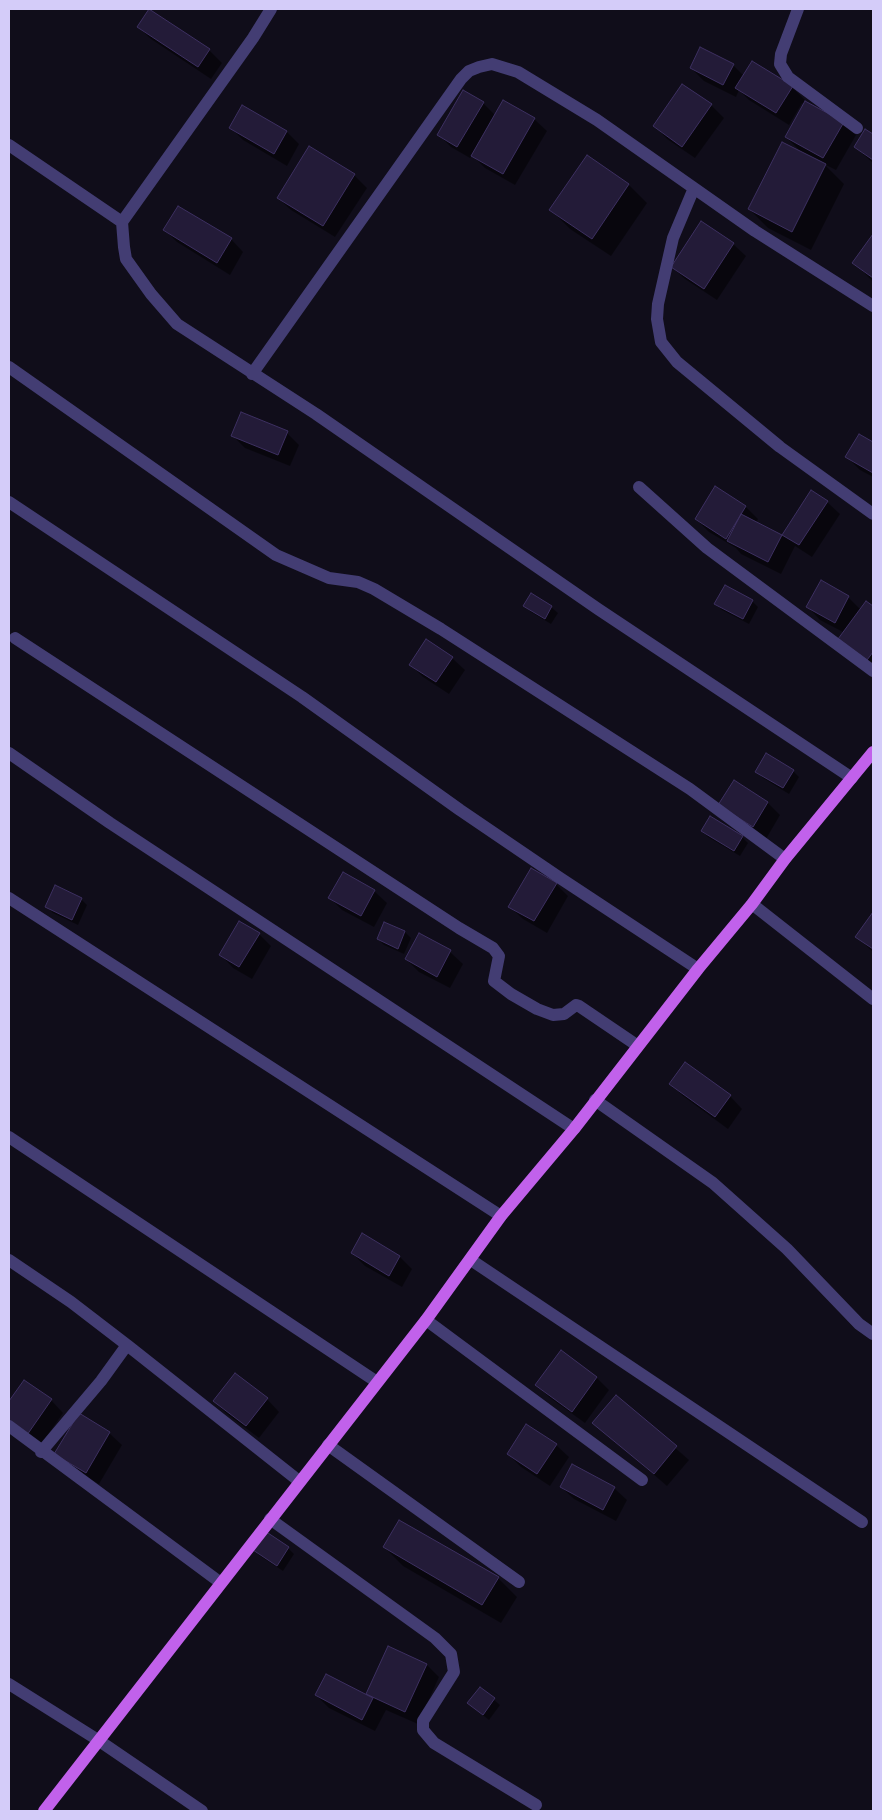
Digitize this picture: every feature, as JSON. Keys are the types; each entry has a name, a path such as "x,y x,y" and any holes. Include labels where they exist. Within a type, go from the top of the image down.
{"main road":[{"path":"44,1811 426,1320 501,1216 574,1128 698,969 873,752"}],"street":[{"path":"271,9 253,38 122,222 126,260 150,294 177,324 316,414 598,609 852,778"},
{"path":"798,9 781,54 780,64 788,77 857,128"},
{"path":"252,374 461,79 469,71 492,64 518,72 597,120 763,236 873,306"},
{"path":"9,145 122,222"},
{"path":"694,188 673,238 658,304 657,319 661,342 677,362 780,448 873,514"},
{"path":"9,367 276,555 329,578 358,582 374,589 441,629 690,789 786,859"},
{"path":"639,487 706,548 873,671"},
{"path":"9,502 302,697 460,810 698,969"},
{"path":"15,638 493,948 499,956 494,981 511,994 537,1009 553,1015 564,1014 572,1007 579,1006 638,1046"},
{"path":"9,753 110,823 574,1128"},
{"path":"9,898 501,1216"},
{"path":"752,904 873,999"},
{"path":"595,1100 713,1183 787,1249 859,1324 873,1334"},
{"path":"9,1137 377,1382"},
{"path":"9,1260 71,1302 300,1481"},
{"path":"470,1260 862,1522"},
{"path":"426,1320 642,1480"},
{"path":"41,1452 101,1381 127,1345"},
{"path":"9,1426 41,1452 221,1583"},
{"path":"328,1445 519,1582"},
{"path":"270,1519 435,1638 450,1654 454,1672 423,1721 423,1730 434,1743 536,1805"},
{"path":"9,1684 98,1740 202,1811"}],"building":[{"path":"149,9 210,49 198,67 137,27"},
{"path":"700,47 734,64 723,85 690,68"},
{"path":"752,61 793,86 776,113 735,88"},
{"path":"682,84 712,104 682,147 653,126"},
{"path":"463,90 484,102 457,147 437,135"},
{"path":"503,100 535,118 503,174 471,156"},
{"path":"805,101 844,122 823,158 785,137"},
{"path":"242,105 287,131 274,154 229,128"},
{"path":"865,129 873,134 873,160 854,147"},
{"path":"782,142 826,164 792,232 748,209"},
{"path":"309,146 355,174 323,226 277,198"},
{"path":"587,155 629,184 592,239 549,210"},
{"path":"178,206 232,238 217,263 163,230"},
{"path":"701,221 734,243 704,289 671,267"},
{"path":"873,234 873,278 852,263"},
{"path":"241,412 288,431 278,455 231,436"},
{"path":"859,434 873,442 873,473 845,457"},
{"path":"715,486 746,506 726,539 695,519"},
{"path":"811,490 828,501 799,545 782,535"},
{"path":"741,514 782,535 768,562 727,541"},
{"path":"821,580 849,596 835,623 806,607"},
{"path":"725,585 753,600 743,619 714,604"},
{"path":"531,593 552,606 545,619 523,606"},
{"path":"866,601 873,606 873,652 867,660 838,639"},
{"path":"426,639 453,657 436,682 409,665"},
{"path":"766,753 794,770 783,788 755,772"},
{"path":"734,780 768,802 753,827 718,805"},
{"path":"710,816 743,836 734,851 701,831"},
{"path":"531,868 557,883 534,921 508,907"},
{"path":"343,872 375,890 361,916 328,898"},
{"path":"55,885 82,898 72,920 45,907"},
{"path":"873,912 873,949 855,937"},
{"path":"239,921 260,933 239,967 219,955"},
{"path":"384,922 405,931 398,949 377,939"},
{"path":"419,933 451,950 437,977 405,959"},
{"path":"685,1062 731,1095 715,1117 669,1084"},
{"path":"362,1233 400,1256 389,1276 351,1253"},
{"path":"561,1350 597,1377 572,1412 535,1385"},
{"path":"235,1373 268,1398 246,1426 213,1401"},
{"path":"24,1380 52,1399 27,1435 9,1422 9,1401"},
{"path":"616,1395 677,1446 654,1474 592,1423"},
{"path":"79,1413 110,1432 86,1473 54,1454"},
{"path":"526,1424 557,1444 537,1474 507,1454"},
{"path":"572,1464 615,1487 603,1510 560,1487"},
{"path":"399,1520 499,1577 482,1605 383,1547"},
{"path":"265,1531 289,1547 277,1566 253,1550"},
{"path":"388,1646 427,1664 405,1712 366,1694"},
{"path":"326,1674 373,1698 362,1720 315,1695"},
{"path":"480,1687 495,1698 483,1715 467,1703"}]}
